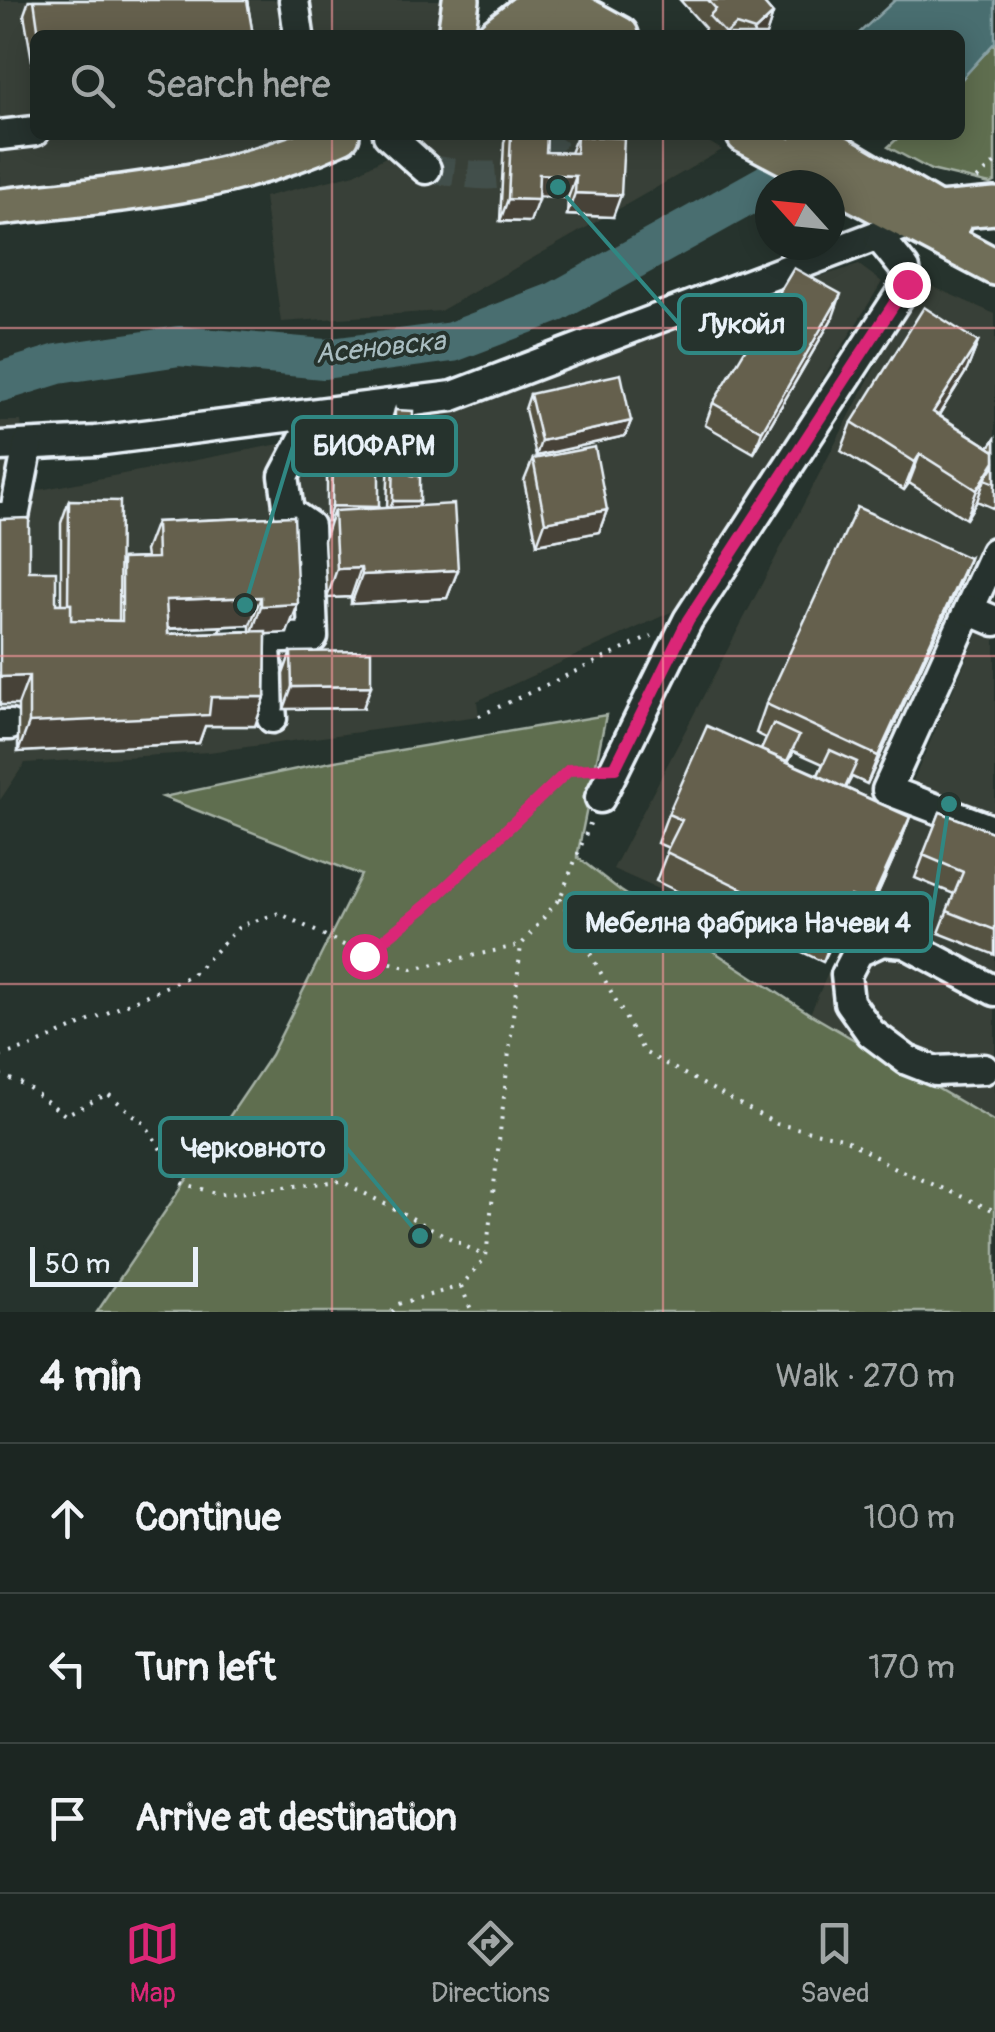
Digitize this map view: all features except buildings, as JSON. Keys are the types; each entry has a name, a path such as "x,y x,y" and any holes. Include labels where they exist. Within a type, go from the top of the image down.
{"main road":[{"path":"457,30 460,0"},
{"path":"556,0 605,21"},
{"path":"518,13 550,30"},
{"path":"0,207 185,185 263,167 322,140"},
{"path":"759,140 854,176 925,217 995,266"},
{"path":"814,140 854,176"},
{"path":"925,217 995,206"},
{"path":"925,217 995,243"}],"street":[{"path":"294,0 298,30"},
{"path":"0,135 30,131"},
{"path":"394,140 426,169"},
{"path":"0,446 96,441 453,396 925,217"},
{"path":"600,798 688,620 907,284 905,269 880,237"},
{"path":"198,641 313,637 309,526 289,512 284,476 316,415"},
{"path":"0,517 14,517 28,445"},
{"path":"995,552 982,615 887,790 995,831"},
{"path":"265,639 272,718"},
{"path":"984,1069 936,1071 908,1060 870,1033 849,1002 846,975 858,952 882,941 905,943 995,990"}],"path":[{"path":"479,716 688,620"},
{"path":"364,956 426,906 569,770 615,768"},
{"path":"392,1312 398,1304 461,1286 486,1257 521,945 560,898 600,798"},
{"path":"560,898 644,1052 777,1124 844,1138 895,1168 995,1211"},
{"path":"0,1056 33,1046 192,975 240,926 280,913 364,956 412,969 521,945"},
{"path":"0,1076 25,1085 64,1115 108,1094 145,1124 182,1183 219,1194 340,1181 486,1257"},
{"path":"461,1286 472,1312"}],"shaded area":[{"path":"0,0 461,0 457,30 30,30 30,140 317,140 0,207"},
{"path":"416,140 705,140 722,150 440,311 281,322 264,197 355,174"},
{"path":"859,265 882,282 682,607 477,701 479,716 209,752 25,763 0,800 0,421 21,421 29,492 468,408 763,293"},
{"path":"920,281 995,314 995,573 823,962 613,869"},
{"path":"995,595 995,1122 810,1014"}],"green space":[{"path":"995,42 995,182 990,184 931,170 888,147 896,140 965,140 965,75"},
{"path":"606,715 577,857 621,891 810,1014 995,1122 995,1312 97,1312 271,1055 361,875 163,797 335,761"}],"water":[{"path":"895,0 995,0 995,42 965,75 965,30 862,30"}],"waterway":[{"name":"Асеновска","path":"0,382 58,364 179,346 324,359 452,342 556,302 768,184 822,141"}],"tunnel":[{"path":"426,169 483,175 513,172 552,140"}],"place":[{"name":"Лукойл","path":"558,187"},
{"name":"БИОФАРМ","path":"245,605"},
{"name":"Мебелна фабрика Начеви 4","path":"949,804"},
{"name":"Черковното","path":"420,1236"}],"route":[{"path":"364,956 426,906 569,770 615,768 688,620 907,284"}]}
